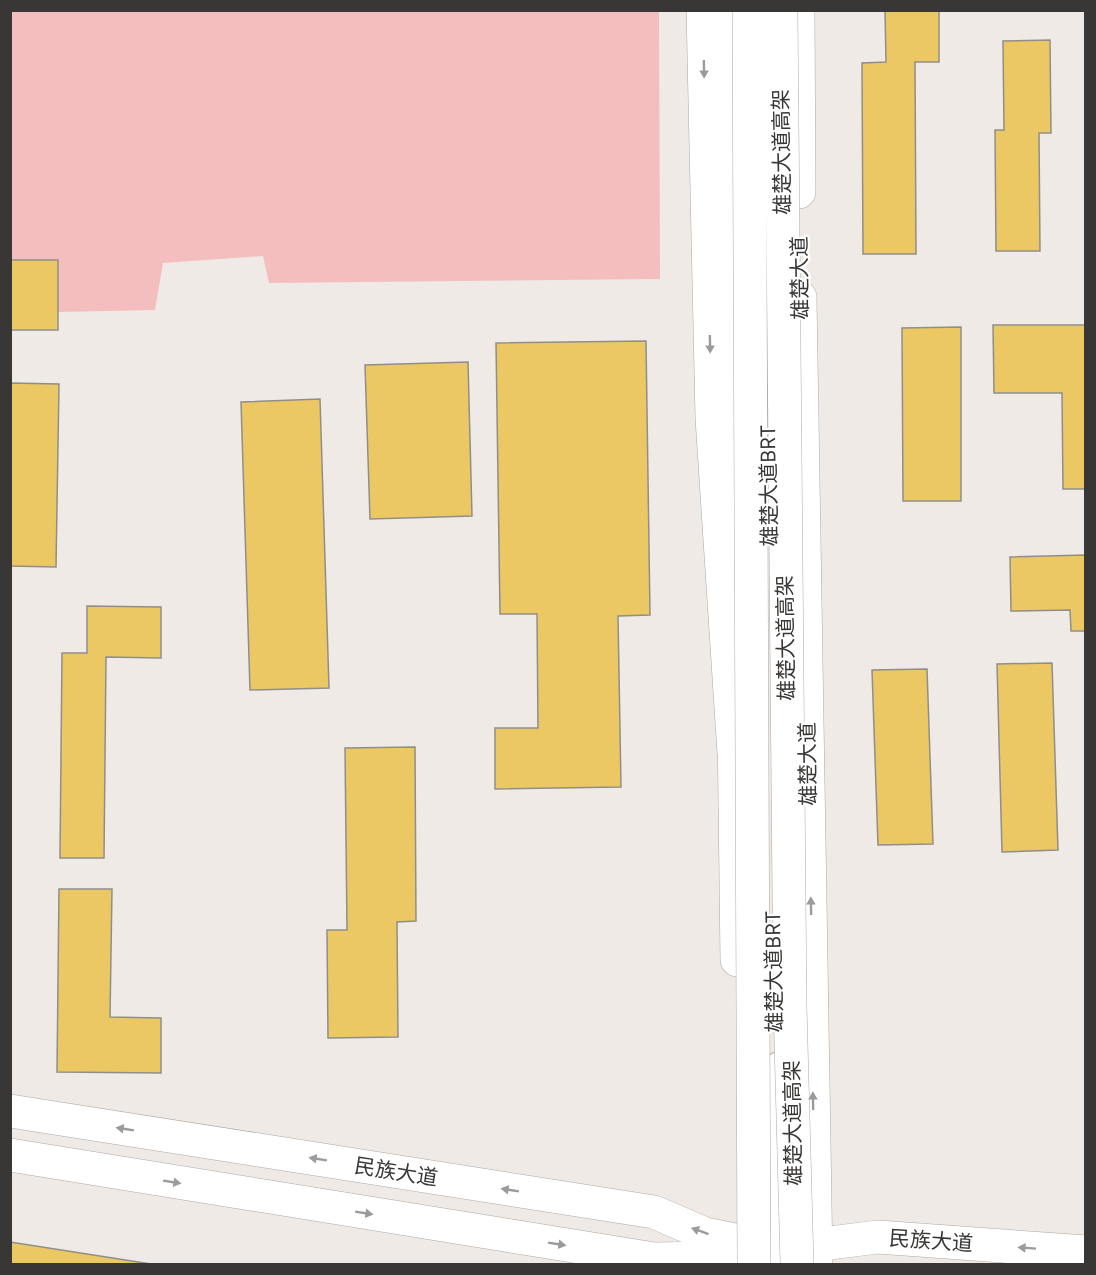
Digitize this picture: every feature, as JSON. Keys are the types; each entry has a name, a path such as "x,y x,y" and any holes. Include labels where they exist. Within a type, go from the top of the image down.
{"main road":[{"path":"703,10 711,418 735,753 784,1258"},
{"path":"730,10 735,753"},
{"name":"雄楚大道高架","path":"749,10 784,1258"},
{"name":"雄楚大道高架","path":"781,10 790,1006 784,1258"},
{"name":"雄楚大道","path":"784,1258 800,298 798,10"},
{"name":"民族大道","path":"10,1111 654,1212 705,1234 784,1258"},
{"name":"民族大道","path":"10,1155 654,1259 784,1258 878,1237 1086,1252"}],"lane":[{"name":"雄楚大道BRT","path":"775,1045 784,1258"}],"shaded area":[{"path":"10,11 659,11 660,279 269,283 263,256 163,263 155,310 11,313"}],"building":[{"path":"885,10 939,10 939,62 915,62 916,254 863,254 862,63 886,62"},
{"path":"1050,40 1051,133 1039,133 1040,251 996,251 995,130 1004,130 1003,41"},
{"path":"10,260 58,260 58,330 10,330"},
{"path":"993,325 1086,325 1086,489 1063,489 1062,393 994,393"},
{"path":"961,327 961,501 903,501 902,328"},
{"path":"646,341 650,615 618,616 621,787 495,789 495,728 538,728 537,614 500,614 496,343"},
{"path":"468,362 472,516 370,519 365,365"},
{"path":"10,383 59,384 56,567 10,566"},
{"path":"320,399 329,688 250,690 241,402"},
{"path":"1086,555 1086,631 1071,631 1070,610 1011,611 1010,557"},
{"path":"87,606 161,607 161,658 106,657 104,858 60,858 62,653 87,653"},
{"path":"1052,663 1058,850 1002,852 997,664"},
{"path":"927,669 933,844 878,845 872,670"},
{"path":"415,747 416,921 397,922 398,1037 328,1038 327,930 347,930 345,748"},
{"path":"59,889 112,889 110,1017 161,1018 161,1073 57,1072"},
{"path":"10,1242 151,1264 10,1264"}]}
